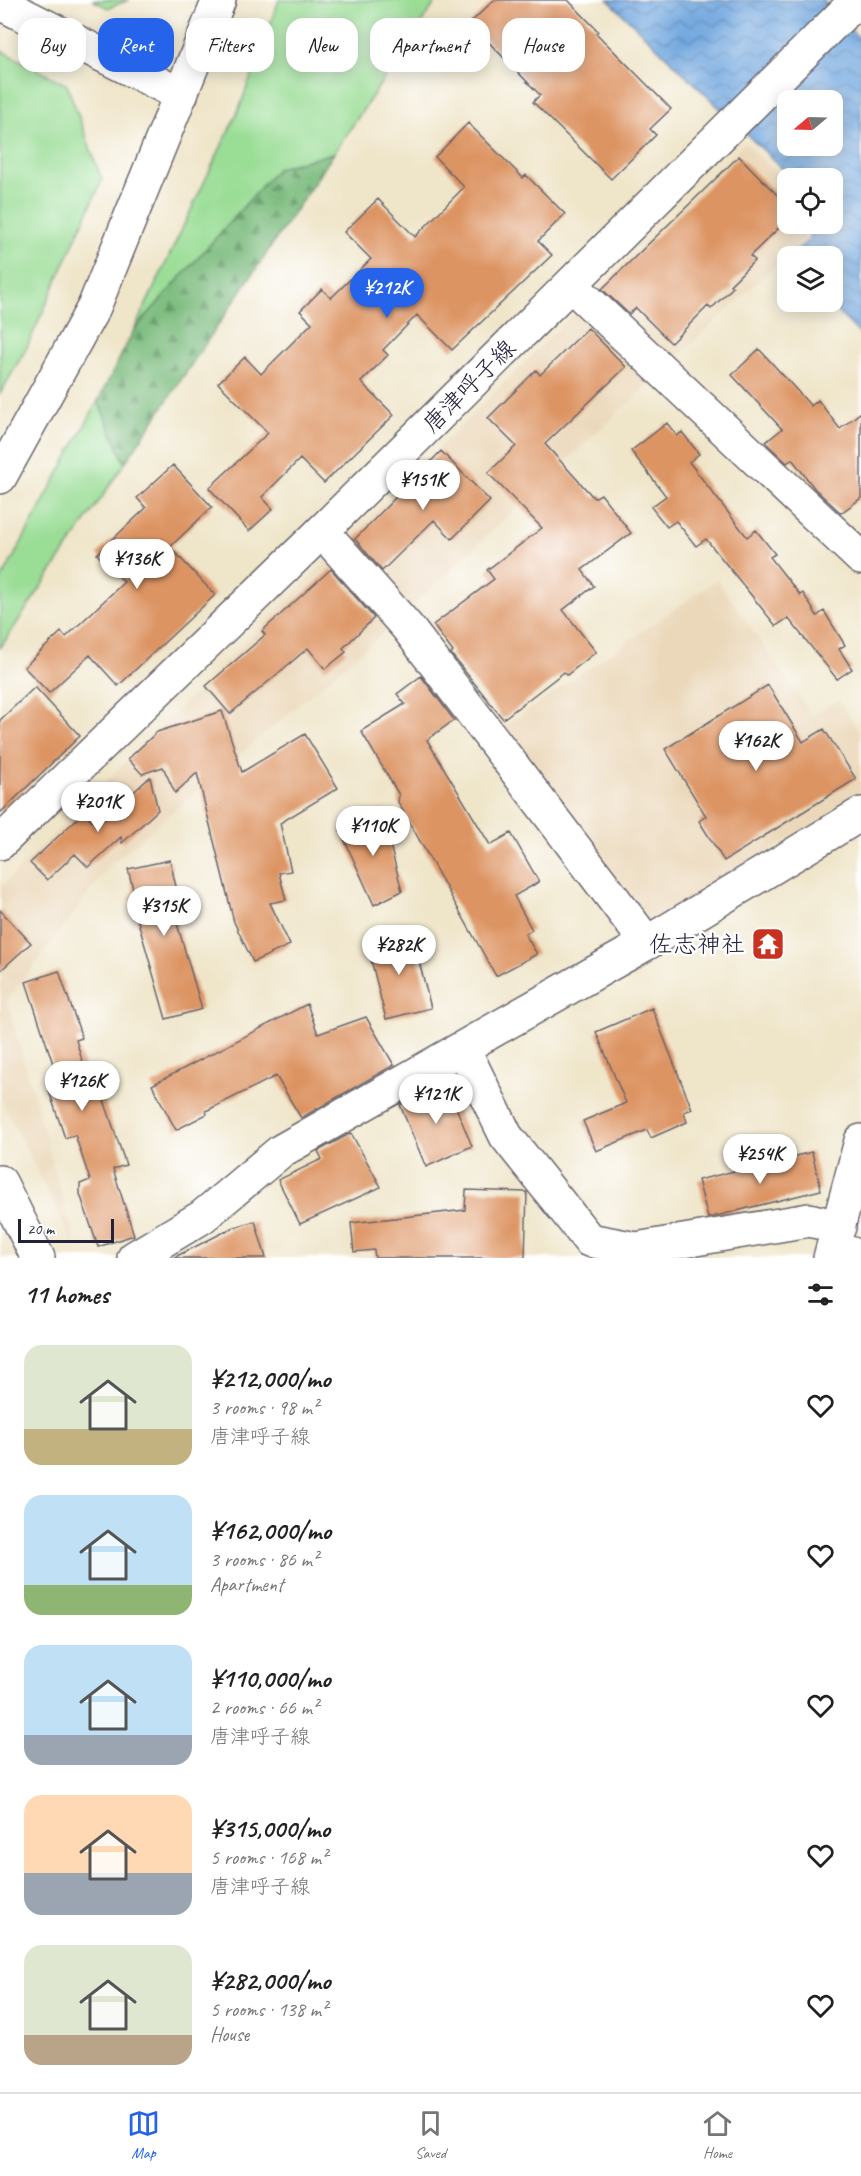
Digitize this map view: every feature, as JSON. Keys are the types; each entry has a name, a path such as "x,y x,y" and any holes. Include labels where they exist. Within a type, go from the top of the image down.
{"street":[{"path":"0,477 94,307 219,0"},
{"name":"唐津呼子線","path":"0,843 322,531 856,1"},
{"path":"0,3 181,94"},
{"path":"571,285 861,558"},
{"path":"322,531 408,628 647,943"},
{"path":"134,1258 202,1217 280,1151 647,943 861,814"},
{"path":"463,1048 506,1136 589,1240 636,1249 809,1220 841,1247 861,1142"},
{"path":"0,1182 38,1258"}],"shaded area":[{"path":"745,142 777,173 777,234 803,234 803,239 796,246 777,246 777,263 385,631 110,865 7,1001 77,1251 0,1097 0,888"},
{"path":"717,580 812,716 838,700 861,734 861,796 647,923 501,729"}],"green space":[{"path":"92,0 129,0 108,8"},
{"path":"279,0 437,0 425,18 370,18 370,72 389,72 334,153 278,168 134,330 239,109 253,72 274,72 272,18"},
{"path":"0,50 18,59 18,72 42,72 67,85 102,180 26,349 0,394"},
{"path":"334,153 125,463 98,401 134,330 278,168"},
{"path":"98,401 125,463 0,648 0,582"}],"water":[{"path":"608,0 823,0 861,40 861,335 837,312 843,312 843,246 801,246 809,240 809,234 843,234 843,168 782,168"}],"building":[{"path":"494,0 568,0 598,31 596,33 671,109 650,129 656,135 611,179 533,102 540,95 518,72 585,72 585,18 502,18 502,56 490,44 490,18 475,18"},
{"path":"468,123 523,178 526,175 565,214 538,241 552,255 452,350 417,315 383,350 388,355 361,382 394,415 324,483 300,459 262,497 273,509 249,531 209,488 268,433 218,383 245,357 261,374 312,323 300,311 322,289 331,298 371,259 344,232 378,199 415,237 464,187 435,157"},
{"path":"739,156 777,195 777,230 750,256 755,260 730,285 733,287 711,309 708,306 671,343 636,308 629,314 602,289"},
{"path":"588,328 626,367 545,444 594,498 601,494 631,533 582,570 594,586 563,610 596,652 567,675 564,672 503,719 451,654 453,652 433,625 494,579 487,570 542,528 488,473 516,446 488,418 536,370 540,375"},
{"path":"759,349 811,406 818,400 840,429 861,412 861,498 841,513 815,489 792,459 787,463 769,446 766,442 782,429 732,375"},
{"path":"667,423 677,436 682,432 699,454 689,462 747,537 756,530 775,554 770,557 800,595 803,593 817,616 824,611 845,645 839,649 852,669 837,679 788,618 776,626 706,539 696,546 676,521 667,527 651,507 666,496 631,451"},
{"path":"441,451 490,501 452,539 434,520 382,571 355,539"},
{"path":"173,465 212,507 170,547 215,595 118,686 90,655 49,693 24,667 61,632 66,637 124,582 97,554 146,508 137,498"},
{"path":"331,569 374,618 343,648 346,652 325,669 308,648 230,714 206,686 265,635 262,631"},
{"path":"421,676 454,720 427,740 490,845 511,833 539,882 514,896 532,930 525,934 537,954 496,976 398,802 399,795 361,731 405,704 397,694"},
{"path":"768,685 803,742 824,729 856,779 724,861 699,821 706,816 665,749"},
{"path":"35,687 80,736 0,813 0,720"},
{"path":"222,711 242,772 305,734 338,788 280,823 291,871 279,873 286,900 270,903 290,945 253,962 234,922 197,773 175,793 163,767 142,774 128,759 157,732"},
{"path":"150,777 158,810 122,843 121,837 88,867 75,854 47,880 30,863 84,812 97,826"},
{"path":"381,810 402,891 374,905 340,830"},
{"path":"170,860 183,918 176,920 202,1009 166,1019 131,897 134,893 128,869"},
{"path":"0,910 31,943 0,971"},
{"path":"412,934 431,1008 386,1019 367,944"},
{"path":"59,971 82,1038 76,1040 92,1094 102,1094 126,1165 113,1169 134,1235 98,1247 80,1194 80,1184 90,1180 75,1135 65,1138 49,1091 61,1088 26,982"},
{"path":"307,1004 318,1034 366,1017 394,1065 301,1118 276,1076 206,1111 207,1114 176,1130 152,1085"},
{"path":"652,1008 692,1109 684,1112 687,1122 651,1138 647,1130 596,1151 583,1121 626,1103 596,1032"},
{"path":"445,1081 472,1146 426,1167 400,1105"},
{"path":"351,1133 381,1187 300,1224 278,1180 322,1159 318,1151"},
{"path":"812,1152 821,1190 708,1218 698,1180"},
{"path":"466,1190 527,1192 525,1258 375,1258 374,1250 354,1252 351,1223 465,1210"},
{"path":"255,1221 266,1258 173,1258 232,1228"}],"place":[{"name":"佐志神社","path":"768,944"}]}
